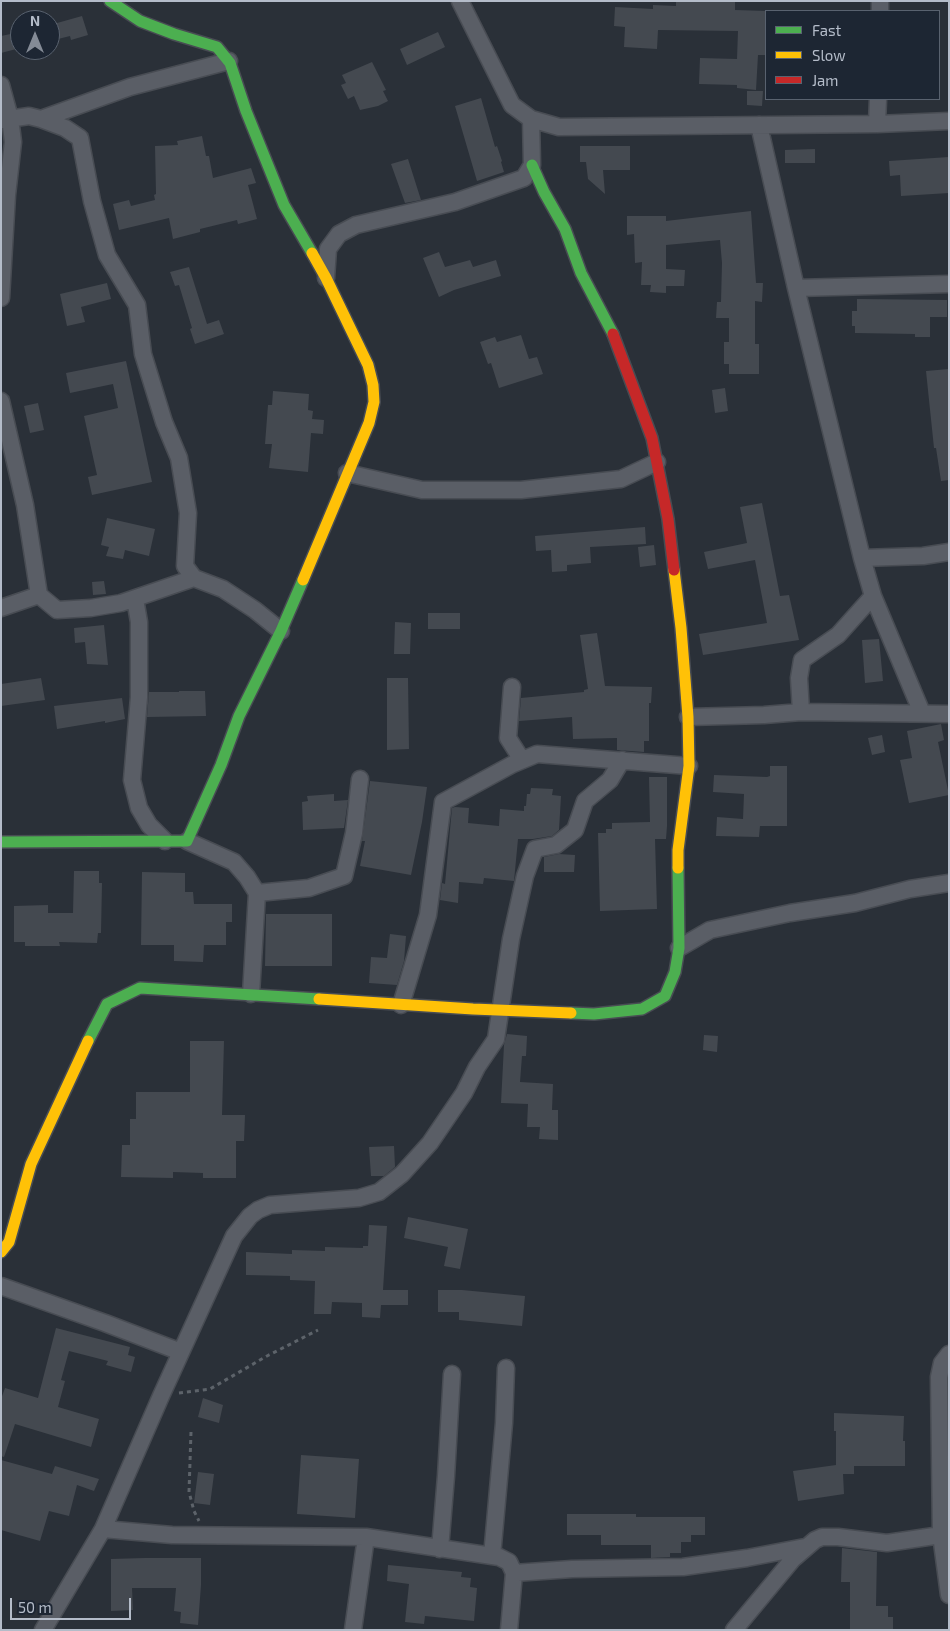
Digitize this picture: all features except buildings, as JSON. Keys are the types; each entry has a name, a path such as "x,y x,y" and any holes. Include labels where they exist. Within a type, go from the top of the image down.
{"street":[{"path":"110,1 140,21 217,47 229,61 246,112 284,206 326,278 368,365 373,385 374,402 369,423 281,631 239,716 222,765 187,842"},
{"path":"460,1 512,105 531,119 560,127 877,124 949,120"},
{"path":"41,119 130,87 229,61"},
{"path":"1,85 6,119 13,142 7,195 1,298"},
{"path":"877,124 878,100"},
{"path":"6,119 29,116 41,119 65,128 80,138 92,201 107,255 137,305 143,354 164,422 178,458 188,513 185,566 194,578 222,589 255,610 281,631"},
{"path":"4,1245 31,1164 77,1063 107,1004 140,988 401,1005 594,1014 642,1009 665,996 675,972 679,948 678,850 689,766 688,717 681,628 669,529 652,438 614,336 581,273 565,229 544,192 532,165 531,119"},
{"path":"759,125 796,288 862,558 873,596 922,713"},
{"path":"326,278 328,249 339,234 356,226 455,202 524,178 532,165"},
{"path":"796,288 949,284"},
{"path":"1,401 25,505 38,595 57,610 91,608 121,603 194,578"},
{"path":"347,473 422,490 521,490 621,479 656,462"},
{"path":"862,558 924,556 949,552"},
{"path":"1,608 38,595"},
{"path":"801,712 799,678 802,660 838,634 873,596"},
{"path":"134,598 138,622 139,697 132,780 138,808 149,825 165,841"},
{"path":"512,687 508,738 522,760"},
{"path":"688,717 801,712 949,714"},
{"path":"401,1005 428,915 443,802 537,754 689,766"},
{"path":"43,1630 103,1529 234,1236 250,1216 270,1205 368,1197 380,1192 402,1174 430,1143 464,1093 496,1038 511,939 525,876 535,849 556,846 575,830 585,801 610,780 622,760"},
{"path":"257,893 309,888 344,876 354,833 360,779"},
{"path":"1,842 187,842 234,862 248,877 257,893 252,994"},
{"path":"679,948 710,930 790,912 855,904 910,889 949,883"},
{"path":"1,1286 181,1352"},
{"path":"949,1354 942,1363 939,1377 941,1536 949,1595"},
{"path":"492,1556 504,1422 506,1368"},
{"path":"440,1548 452,1374"},
{"path":"103,1529 142,1534 366,1537 499,1557 509,1562 514,1573 509,1630"},
{"path":"734,1630 792,1559 805,1547 822,1537 887,1543 941,1536"},
{"path":"354,1630 366,1537"},
{"path":"514,1573 572,1569 683,1567 748,1558 805,1547"}],"path":[{"path":"161,1396 210,1389 267,1356 318,1330"},
{"path":"191,1432 189,1492 194,1511 206,1534"}],"traffic: fast":[{"path":"110,1 140,21 217,47 230,63 246,111 284,205 312,253"},
{"path":"532,165 544,192 565,229 581,273 613,334"},
{"path":"1,842 187,841 221,765 239,716 281,631 303,580"},
{"path":"571,1013 594,1014 642,1009 665,996 675,972 679,948 678,868"},
{"path":"88,1041 107,1004 140,988 319,999"}],"traffic: slow":[{"path":"303,580 369,423 374,402 373,385 368,365 312,253"},
{"path":"674,570 688,717 689,766 678,850 678,868"},
{"path":"319,999 571,1013"},
{"path":"1,1252 9,1242 31,1164 88,1041"}],"traffic: jam":[{"path":"613,334 652,438 668,519 674,570"}]}
